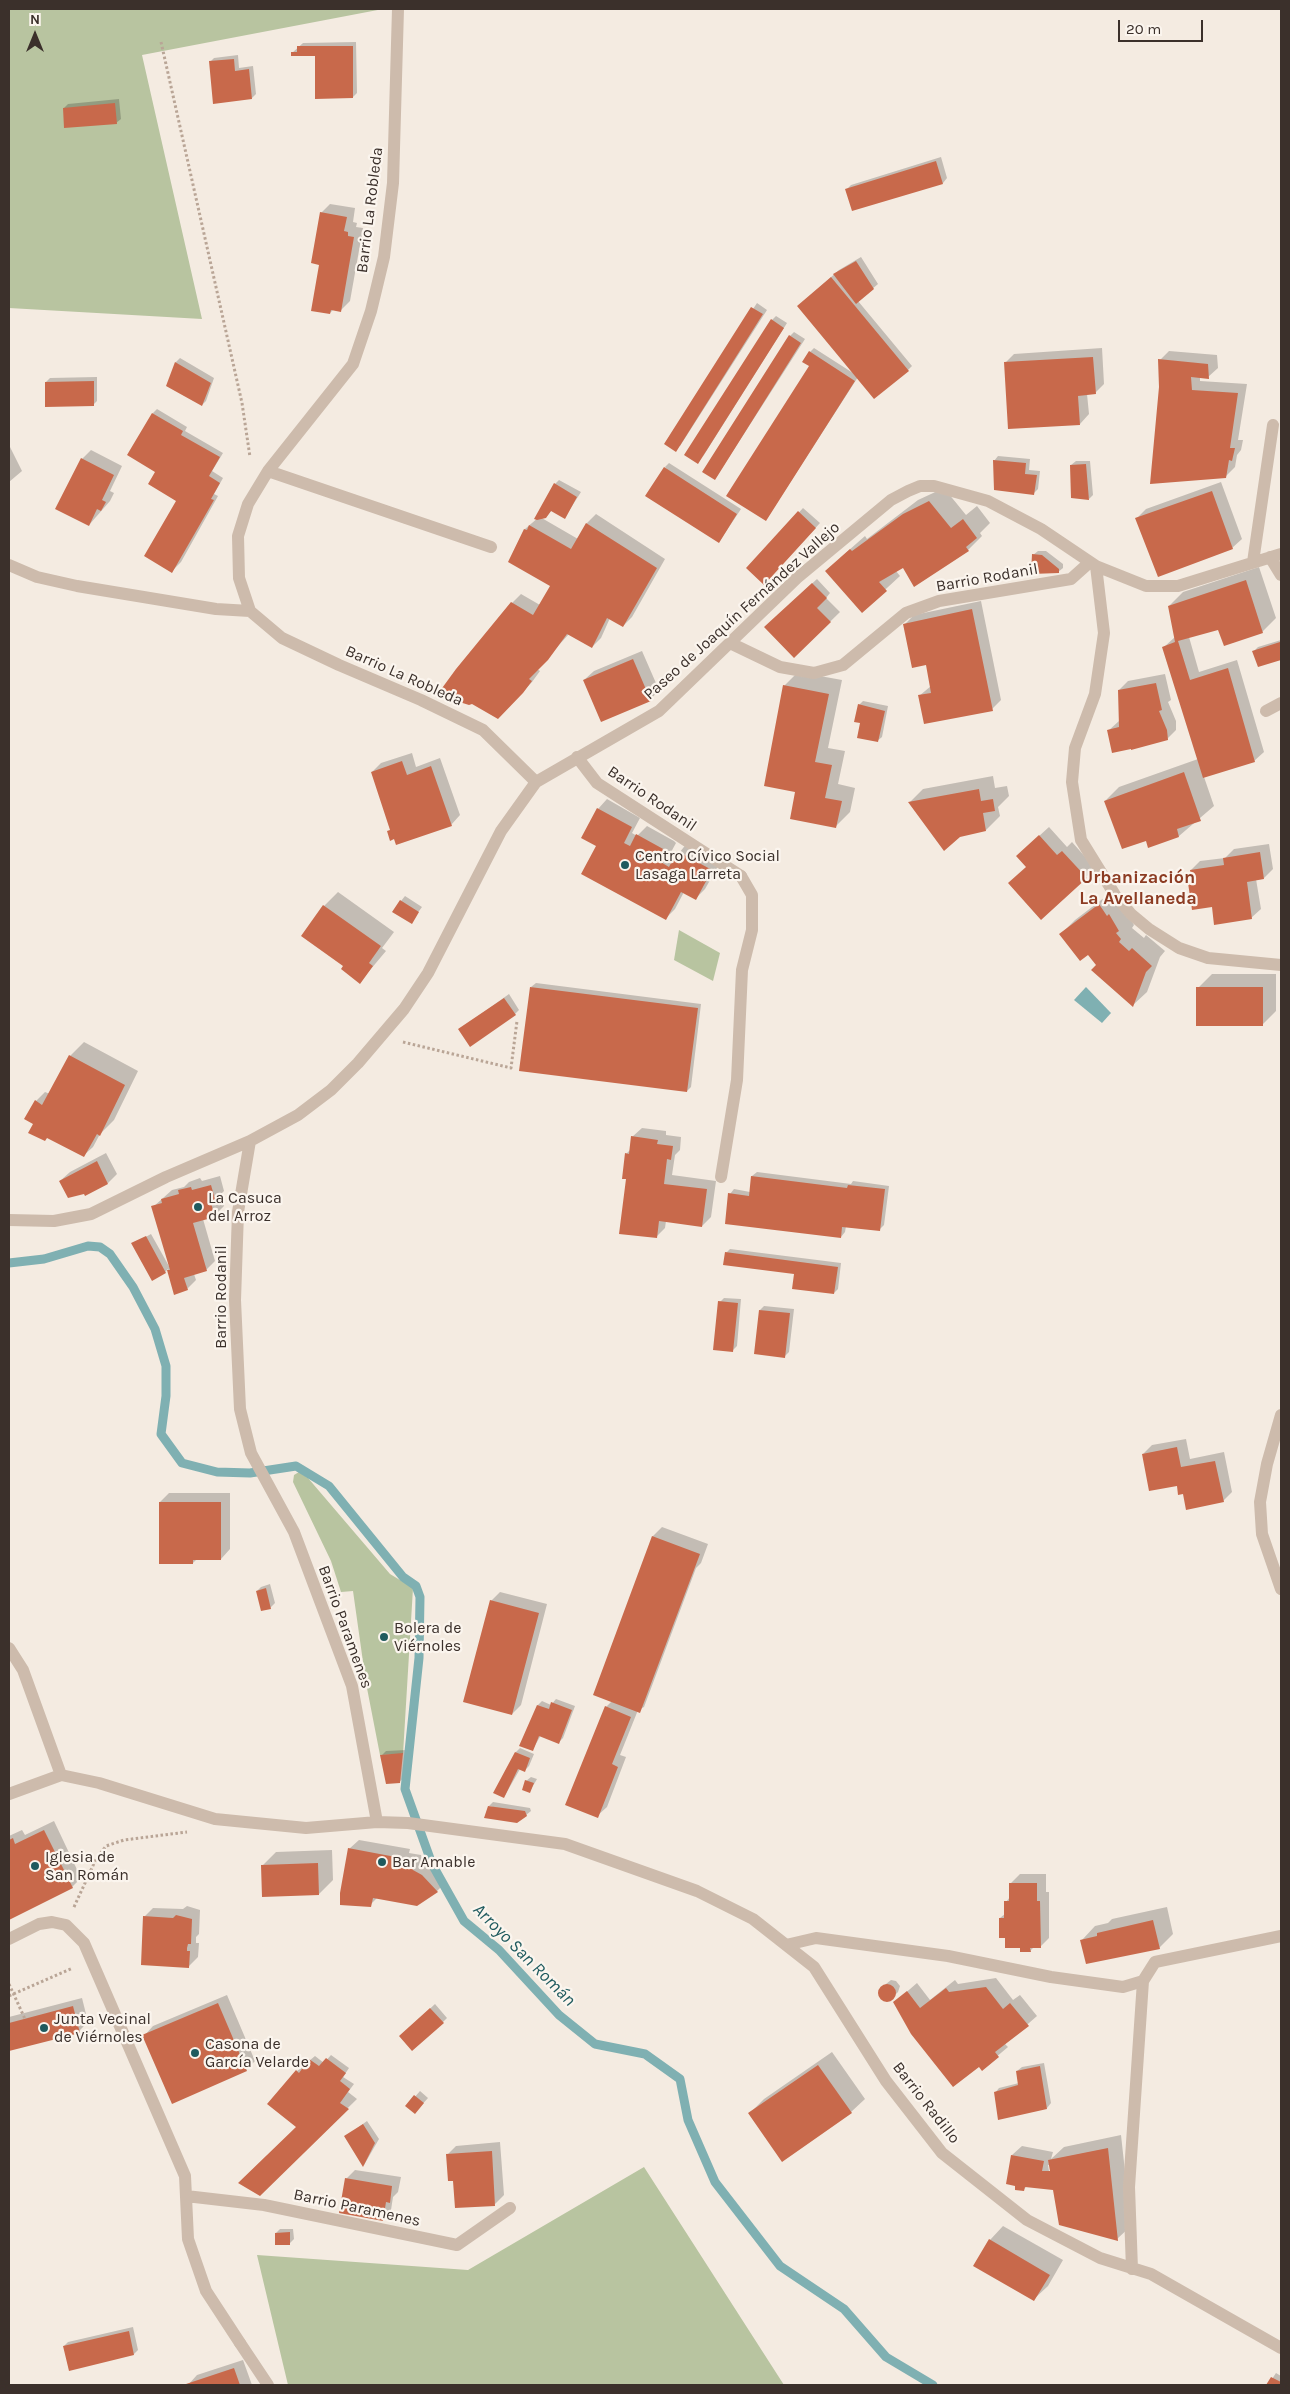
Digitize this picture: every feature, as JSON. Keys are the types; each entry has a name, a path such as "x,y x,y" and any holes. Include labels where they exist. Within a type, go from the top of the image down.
{"street":[{"name":"Barrio La Robleda","path":"398,9 393,183 384,257 371,311 353,364 268,471 248,504 238,536 239,578 250,611 282,638 483,730 536,782"},
{"path":"1253,562 1273,425"},
{"path":"268,471 491,547"},
{"name":"Paseo de Joaquín Fernández Vallejo","path":"9,1220 54,1221 91,1214 166,1177 250,1142 298,1115 331,1090 358,1063 404,1009 428,973 501,831 536,782 659,710 797,578 891,500 920,486 944,487 988,501 1041,529 1093,564 1146,586 1178,586 1276,555"},
{"path":"1276,555 1281,575"},
{"path":"1093,564 1104,634 1095,694 1075,748 1072,782 1081,840 1115,895 1131,914 1149,929 1179,948 1208,958 1281,965"},
{"name":"Barrio Rodanil","path":"730,643 780,667 814,673 843,665 906,613 939,600 1071,579 1093,564"},
{"path":"9,565 37,577 77,586 216,608 250,611"},
{"path":"1266,710 1281,703"},
{"name":"Barrio Rodanil","path":"577,757 597,783 742,876 752,895 752,930 742,970 737,1080 721,1177"},
{"name":"Barrio Rodanil","path":"250,1142 238,1212 235,1300 240,1409 251,1453"},
{"path":"1281,1415 1267,1464 1260,1502 1262,1534 1281,1588"},
{"name":"Barrio Paramenes","path":"251,1453 267,1479 294,1532 352,1686 377,1822"},
{"path":"9,1648 23,1670 61,1774"},
{"path":"9,1794 61,1774 99,1783 215,1819 306,1828 377,1822"},
{"name":"Barrio Radillo","path":"377,1822 408,1823 565,1844 697,1891 753,1919 814,1967 886,2080 942,2153 1027,2220 1100,2258 1151,2274 1281,2348"},
{"path":"9,1939 39,1924 52,1922 66,1925 84,1943 185,2176 188,2239 206,2291 268,2385"},
{"path":"1132,2268 1129,2187 1143,1981 1155,1962 1281,1936"},
{"path":"786,1945 816,1938 948,1956 1051,1977 1123,1987 1143,1981"},
{"name":"Barrio Paramenes","path":"186,2196 264,2205 457,2245 510,2208"}],"path":[{"path":"161,42 242,403 250,457"},
{"path":"380,1036 511,1068 517,1021"},
{"path":"66,1925 96,1859 106,1846 124,1840 184,1833"},
{"path":"9,1996 92,1960"},
{"path":"9,1984 25,2019"}],"green space":[{"path":"9,9 383,9 142,55 202,319 9,308"},
{"path":"679,930 720,953 713,981 674,960"},
{"name":"Bolera de Viérnoles","path":"299,1472 308,1478 390,1574 413,1588 403,1754 380,1755 366,1683 353,1591 341,1592 331,1561 293,1482 294,1475"},
{"path":"644,2167 784,2385 288,2385 257,2255 468,2270"}],"water":[{"path":"1086,987 1111,1013 1102,1023 1074,1000"}],"building":[{"path":"297,46 353,46 353,98 315,99 315,56 291,56 291,52 297,52"},
{"path":"234,59 235,71 249,69 252,99 213,104 209,61"},
{"path":"115,103 117,124 64,128 63,108"},
{"path":"936,161 943,184 852,211 845,189"},
{"path":"320,212 347,217 344,231 348,232 348,236 354,237 341,312 331,310 330,314 311,311 319,265 311,263"},
{"path":"856,261 874,289 856,304 833,274"},
{"path":"831,277 909,371 874,399 797,306"},
{"path":"751,307 763,314 676,452 664,444"},
{"path":"771,319 784,328 698,464 684,455"},
{"path":"789,335 801,343 715,480 702,472"},
{"path":"809,351 855,381 766,521 726,496 809,366 802,362"},
{"path":"1093,357 1096,394 1078,396 1080,425 1008,429 1004,362"},
{"path":"1158,359 1208,364 1209,379 1191,377 1192,390 1238,393 1230,448 1235,448 1232,461 1229,460 1226,478 1150,484 1159,387"},
{"path":"175,362 211,383 202,406 166,386"},
{"path":"94,381 94,406 45,407 45,382"},
{"path":"152,413 183,431 181,435 220,457 209,476 220,483 211,499 214,500 172,573 144,556 176,501 148,484 155,472 127,455"},
{"path":"81,458 114,475 102,500 106,502 101,511 97,509 89,526 55,509"},
{"path":"993,460 1026,463 1025,474 1037,475 1034,495 994,490"},
{"path":"1086,464 1089,500 1071,498 1070,465"},
{"path":"664,467 737,514 719,543 645,496"},
{"path":"554,483 577,497 565,519 551,511 546,518 534,519"},
{"path":"1212,491 1233,549 1158,577 1135,518"},
{"path":"929,501 951,528 963,519 977,538 966,547 969,551 914,587 903,568 879,582 887,591 862,613 825,571 850,549 852,551 903,514"},
{"path":"798,511 816,528 764,585 746,568"},
{"path":"586,523 657,568 623,627 607,618 592,648 567,634 548,660 529,679 532,681 523,693 498,719 472,704 469,705 437,695 511,602 533,615 550,586 508,562 524,529 527,530 529,525 571,549"},
{"path":"1032,554 1042,555 1059,569 1059,573 1031,574"},
{"path":"1246,580 1263,633 1224,646 1218,630 1178,641 1190,680 1228,668 1255,762 1203,778 1162,647 1175,642 1168,606"},
{"path":"812,583 827,598 817,608 831,622 794,658 764,627"},
{"path":"972,609 993,711 924,724 918,695 931,693 926,665 912,668 903,624"},
{"path":"1280,642 1281,660 1258,667 1252,651"},
{"path":"633,659 651,701 601,722 583,680"},
{"path":"1156,683 1162,710 1159,711 1167,730 1168,740 1112,753 1107,730 1119,727 1118,690"},
{"path":"783,685 829,694 815,762 832,765 825,798 842,801 836,828 790,819 795,792 764,786"},
{"path":"858,704 885,711 878,742 857,738 860,723 854,722"},
{"path":"402,761 407,775 431,766 452,826 396,845 394,839 390,841 387,831 390,830 371,772"},
{"path":"1184,772 1201,821 1177,829 1179,837 1148,848 1146,841 1122,849 1104,801"},
{"path":"979,789 981,801 993,799 995,811 983,813 986,831 960,837 944,851 908,802"},
{"name":"Centro Cívico Social Lasaga Larreta","path":"597,808 632,827 624,843 630,846 636,834 668,853 663,862 659,861 669,867 677,851 712,870 696,900 681,892 666,920 581,874 596,846 581,838"},
{"path":"1039,835 1057,855 1062,851 1087,878 1041,920 1008,883 1026,867 1016,856"},
{"path":"1260,852 1264,879 1247,882 1252,919 1214,925 1212,907 1192,910 1188,883 1192,883 1190,870 1224,865 1223,858"},
{"path":"400,900 419,912 412,924 392,912"},
{"path":"1099,904 1107,916 1109,914 1119,931 1116,933 1121,939 1119,942 1129,951 1132,948 1152,966 1146,972 1133,1007 1091,970 1096,965 1088,955 1080,961 1059,934"},
{"path":"323,905 381,946 369,963 373,966 360,984 341,969 343,966 301,936"},
{"path":"530,987 698,1008 687,1092 519,1071"},
{"path":"1196,987 1263,987 1263,1026 1196,1026"},
{"path":"504,998 516,1015 470,1047 458,1029"},
{"path":"69,1055 125,1085 100,1136 97,1134 84,1157 47,1138 45,1141 28,1133 33,1124 24,1119 35,1100 42,1105"},
{"path":"631,1136 658,1140 657,1144 673,1146 671,1160 667,1159 664,1184 707,1189 702,1227 659,1221 657,1238 619,1234 626,1179 622,1179 625,1153 629,1154"},
{"path":"97,1161 108,1184 85,1196 84,1194 68,1198 59,1181"},
{"path":"751,1176 847,1188 848,1185 885,1189 880,1231 842,1227 841,1238 725,1224 728,1193 749,1196"},
{"path":"211,1185 216,1202 211,1203 215,1217 193,1223 207,1271 184,1278 188,1290 174,1295 167,1270 170,1270 151,1206 162,1203 161,1199 179,1194 178,1190 191,1187 192,1190"},
{"path":"146,1236 166,1273 152,1281 131,1243"},
{"path":"725,1252 838,1267 834,1294 792,1289 794,1274 723,1265"},
{"path":"718,1301 738,1303 733,1352 713,1350"},
{"path":"759,1310 790,1313 785,1358 754,1354"},
{"path":"1177,1447 1181,1467 1215,1461 1224,1502 1186,1510 1183,1494 1178,1495 1177,1486 1149,1491 1142,1454"},
{"path":"159,1502 221,1502 221,1560 193,1560 193,1564 159,1564"},
{"path":"652,1536 700,1554 640,1713 593,1695"},
{"path":"266,1588 271,1609 261,1611 256,1591"},
{"path":"490,1600 539,1613 512,1715 463,1702"},
{"path":"551,1702 572,1710 559,1744 539,1736 533,1751 519,1746 537,1705 549,1709"},
{"path":"605,1706 631,1717 612,1764 618,1767 598,1818 565,1805"},
{"path":"515,1752 530,1758 525,1772 518,1769 504,1798 493,1793"},
{"path":"403,1753 400,1783 386,1784 380,1755"},
{"path":"525,1780 534,1783 530,1793 522,1790"},
{"path":"488,1806 525,1811 527,1816 517,1823 484,1818"},
{"name":"Iglesia de San Román","path":"44,1830 73,1888 9,1920 9,1840 13,1838 15,1844"},
{"path":"348,1848 401,1858 400,1861 412,1863 413,1870 422,1875 438,1892 417,1906 373,1898 371,1907 340,1905 340,1893"},
{"path":"318,1863 319,1895 262,1897 261,1865"},
{"path":"1009,1883 1037,1883 1037,1901 1040,1901 1041,1948 1030,1948 1031,1952 1020,1952 1020,1948 1005,1948 1005,1938 999,1938 999,1918 1004,1918 1004,1901 1009,1901"},
{"path":"176,1915 192,1919 191,1944 188,1944 187,1948 187,1951 190,1951 189,1968 141,1965 143,1916 173,1918"},
{"path":"1153,1920 1160,1949 1086,1964 1080,1940 1097,1936 1097,1933"},
{"path":"887,1984 893,1987 896,1993 893,1999 887,2002 881,1999 878,1993 881,1987"},
{"path":"986,1987 1003,2009 1010,2003 1029,2026 995,2052 999,2057 982,2071 979,2067 953,2087 911,2034 893,2002 907,1991 920,2008 946,1988 949,1992"},
{"name":"Casona de García Velarde","path":"218,2003 247,2071 172,2104 142,2035"},
{"name":"Junta Vecinal de Viérnoles","path":"73,2006 80,2033 9,2051 9,2023"},
{"path":"430,2008 444,2023 412,2051 399,2036"},
{"path":"326,2058 346,2073 340,2081 350,2089 340,2103 349,2109 260,2196 238,2183 296,2127 267,2104 296,2070 299,2073 309,2059 319,2066"},
{"path":"818,2065 852,2113 782,2162 748,2113"},
{"path":"1040,2066 1047,2109 998,2120 994,2092 1018,2085 1016,2071"},
{"path":"414,2095 424,2103 415,2114 405,2106"},
{"path":"363,2124 375,2143 363,2167 344,2136"},
{"path":"1108,2148 1118,2241 1059,2225 1053,2190 1025,2187 1024,2191 1015,2190 1015,2186 1006,2184 1011,2155 1044,2161 1042,2171 1050,2171 1048,2160"},
{"path":"492,2151 495,2206 455,2208 453,2181 448,2181 446,2154"},
{"path":"345,2178 392,2186 390,2203 386,2202 383,2221 339,2213"},
{"path":"290,2232 290,2245 275,2245 275,2233"},
{"path":"989,2239 1050,2275 1034,2301 973,2266"},
{"path":"129,2331 134,2355 69,2371 63,2346"},
{"path":"234,2368 240,2385 186,2385 186,2384"},
{"path":"1271,2377 1281,2382 1281,2385 1266,2385"}],"waterway":[{"name":"Arroyo San Román","path":"9,1263 44,1259 88,1246 100,1247 110,1254 133,1287 155,1329 166,1366 166,1396 161,1434 182,1463 217,1472 250,1473 296,1466 329,1486 403,1577 416,1586 420,1597 419,1658 405,1789 432,1864 464,1921 499,1950 559,2015 595,2044 645,2054 680,2079 688,2120 715,2182 780,2266 844,2309 886,2357 933,2385"}],"place":[{"name":"Centro Cívico Social Lasaga Larreta","path":"625,865"},
{"name":"La Casuca del Arroz","path":"198,1207"},
{"name":"Bolera de Viérnoles","path":"384,1637"},
{"name":"Bar Amable","path":"382,1862"},
{"name":"Iglesia de San Román","path":"35,1866"},
{"name":"Junta Vecinal de Viérnoles","path":"44,2028"},
{"name":"Casona de García Velarde","path":"195,2053"}],"district":[{"name":"Urbanización La Avellaneda","path":"1138,888"}]}
